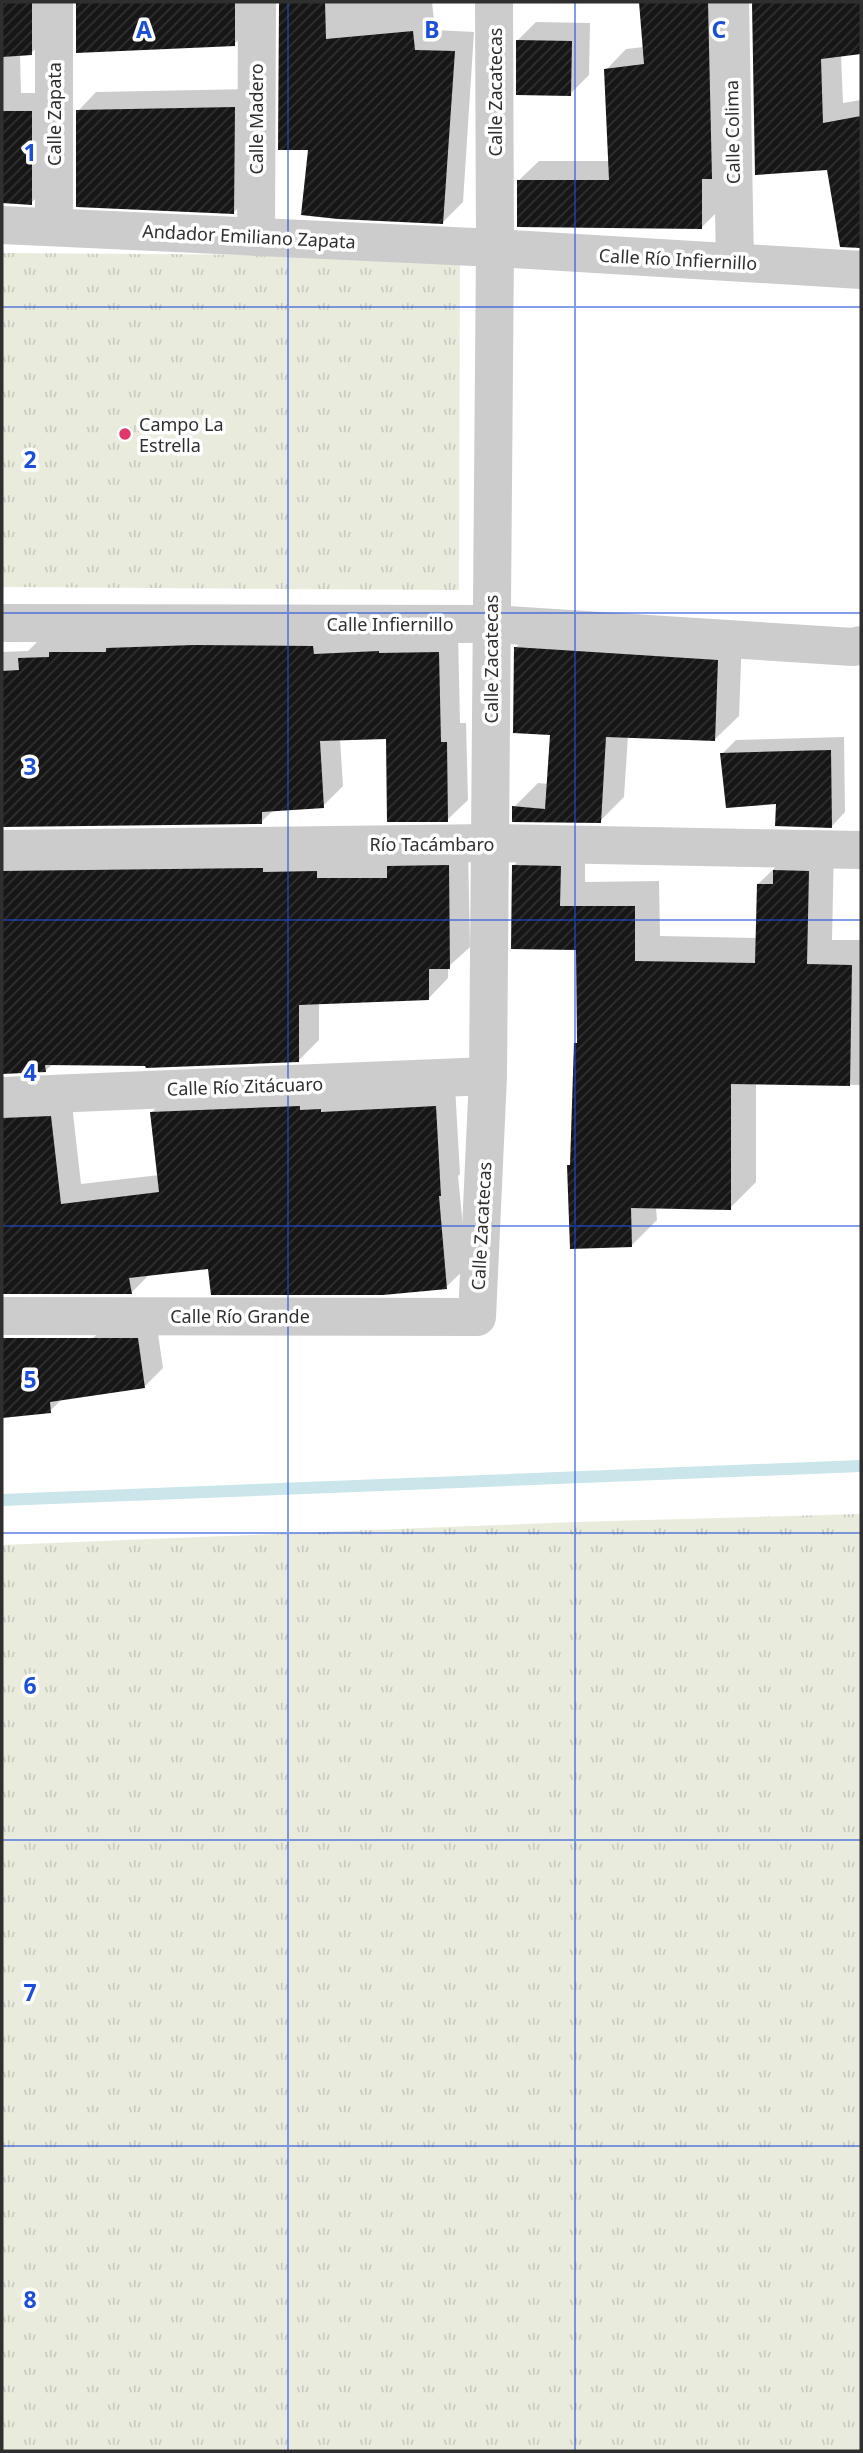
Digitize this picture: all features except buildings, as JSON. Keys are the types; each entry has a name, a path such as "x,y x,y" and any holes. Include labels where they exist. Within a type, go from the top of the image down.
{"street":[{"name":"Calle Zapata","path":"54,2 54,227"},
{"name":"Calle Madero","path":"256,237 257,2"},
{"name":"Calle Zacatecas","path":"477,1317 488,1076 495,2"},
{"name":"Calle Colima","path":"730,2 735,262"},
{"name":"Andador Emiliano Zapata","path":"2,225 495,248"},
{"name":"Calle Río Infiernillo","path":"495,248 861,270"},
{"name":"Calle Infiernillo","path":"2,623 492,624 853,647 861,645"},
{"name":"Río Tacámbaro","path":"2,849 490,843 861,850"},
{"name":"Calle Río Zitácuaro","path":"2,1096 488,1076"},
{"name":"Calle Río Grande","path":"2,1316 477,1317"}],"green space":[{"path":"2,253 460,256 459,590 2,587"},
{"path":"861,1514 861,2451 2,2451 2,1545 574,1522"}],"waterway":[{"path":"2,1500 861,1466"}],"place":[{"name":"Campo La Estrella","path":"125,434"}]}
